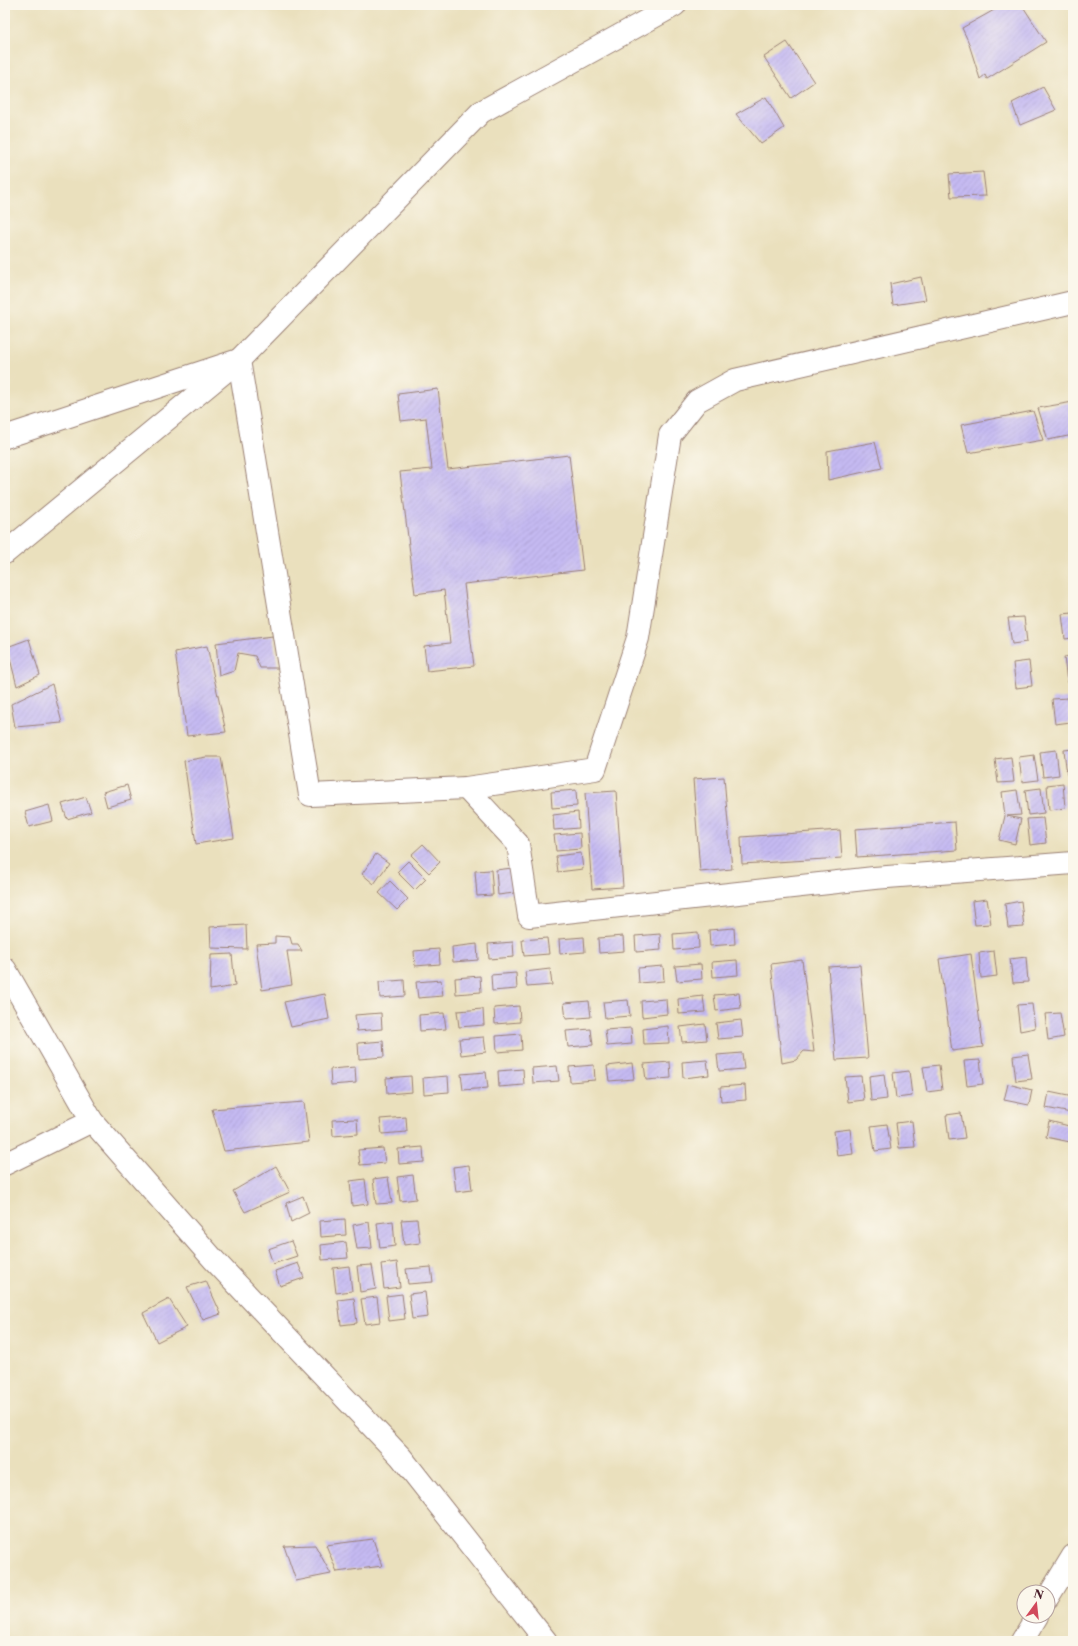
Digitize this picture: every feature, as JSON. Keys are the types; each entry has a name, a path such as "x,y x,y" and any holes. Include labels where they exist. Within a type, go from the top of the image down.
{"street":[{"path":"5,554 239,360 480,112 675,5"},
{"path":"239,360 310,794 466,788 594,769 638,638 670,435 697,401 735,380 1073,302"},
{"path":"5,437 239,360"},
{"path":"466,788 518,844 529,916 874,878 1073,863"},
{"path":"5,969 92,1121 214,1260 401,1457 546,1641"},
{"path":"5,1164 92,1121"},
{"path":"1056,1585 1073,1556"},
{"path":"1022,1641 1032,1624"}],"building":[{"path":"1003,5 1022,5 1046,42 987,79 985,75 980,79 968,41 962,28"},
{"path":"787,42 814,82 791,98 764,57"},
{"path":"1043,87 1056,110 1020,125 1012,103"},
{"path":"766,97 784,128 761,144 736,114"},
{"path":"983,172 986,196 951,197 949,174"},
{"path":"921,277 926,300 893,305 890,284"},
{"path":"438,389 448,469 569,455 583,570 464,584 474,666 427,671 424,646 450,643 444,590 415,594 400,472 432,469 426,418 401,421 398,394"},
{"path":"1073,402 1073,435 1048,440 1038,408"},
{"path":"1033,411 1043,440 968,453 961,425"},
{"path":"875,442 882,468 828,480 827,451"},
{"path":"1073,613 1073,638 1065,639 1062,614"},
{"path":"1024,617 1027,642 1012,644 1008,618"},
{"path":"273,636 278,668 260,668 255,656 238,653 234,671 219,676 216,643"},
{"path":"29,639 40,675 17,686 7,647"},
{"path":"207,646 226,732 187,736 175,652"},
{"path":"1073,656 1073,681 1067,682 1064,657"},
{"path":"1029,661 1032,686 1016,688 1013,663"},
{"path":"52,684 62,723 15,727 11,704"},
{"path":"1068,698 1071,722 1055,724 1052,699"},
{"path":"1073,749 1073,774 1067,775 1064,750"},
{"path":"1056,750 1059,775 1043,777 1040,752"},
{"path":"1034,755 1038,780 1022,782 1019,757"},
{"path":"206,757 221,757 234,838 196,844 184,761"},
{"path":"1011,757 1014,782 998,783 995,759"},
{"path":"724,777 732,869 700,872 693,779"},
{"path":"1063,783 1065,808 1049,810 1047,785"},
{"path":"1070,783 1073,783 1073,798 1072,798"},
{"path":"127,785 131,800 107,807 103,792"},
{"path":"1041,788 1044,813 1028,815 1025,790"},
{"path":"576,790 577,806 552,808 551,792"},
{"path":"1017,790 1021,815 1007,816 1021,819 1015,844 999,840 1005,816 1002,792"},
{"path":"616,791 623,887 592,889 585,793"},
{"path":"86,797 91,812 67,819 62,804"},
{"path":"49,805 53,821 29,827 25,812"},
{"path":"578,812 579,828 554,830 553,815"},
{"path":"1043,818 1046,843 1030,845 1027,819"},
{"path":"955,822 957,850 857,857 855,829"},
{"path":"840,830 842,858 742,864 741,837"},
{"path":"580,833 581,849 556,851 554,835"},
{"path":"423,844 440,862 429,873 411,855"},
{"path":"581,853 583,869 558,872 556,856"},
{"path":"376,854 389,863 374,884 362,874"},
{"path":"408,861 426,879 415,890 397,872"},
{"path":"512,868 514,893 498,895 496,870"},
{"path":"491,870 493,895 477,896 475,871"},
{"path":"390,881 408,899 397,910 379,893"},
{"path":"987,899 991,924 975,925 972,901"},
{"path":"1021,901 1024,927 1008,928 1005,904"},
{"path":"246,925 247,949 211,948 210,927"},
{"path":"734,928 735,944 710,946 709,930"},
{"path":"698,932 699,948 674,950 673,934"},
{"path":"660,934 661,950 636,952 635,936"},
{"path":"275,936 290,937 292,944 298,944 302,951 287,951 292,985 262,990 256,944 275,943"},
{"path":"623,936 624,951 599,953 598,938"},
{"path":"584,937 585,952 560,954 559,939"},
{"path":"547,938 549,954 524,956 522,940"},
{"path":"513,942 514,957 489,959 488,944"},
{"path":"477,944 478,960 453,962 452,947"},
{"path":"439,949 440,964 415,966 414,951"},
{"path":"994,951 997,976 981,978 979,953"},
{"path":"232,954 235,986 210,990 211,955"},
{"path":"971,954 983,1047 952,1051 939,959"},
{"path":"1026,957 1028,982 1013,983 1010,959"},
{"path":"737,960 738,975 713,977 712,962"},
{"path":"802,960 814,1052 804,1051 796,1060 782,1063 771,964"},
{"path":"701,964 702,979 677,981 675,966"},
{"path":"860,965 868,1058 836,1060 828,967"},
{"path":"663,966 664,981 639,983 638,968"},
{"path":"550,969 552,985 527,987 525,972"},
{"path":"516,973 517,989 492,991 491,975"},
{"path":"480,976 481,992 456,994 455,978"},
{"path":"404,980 405,996 380,998 379,982"},
{"path":"441,980 443,996 418,998 416,982"},
{"path":"739,993 741,1008 716,1011 714,995"},
{"path":"325,994 329,1019 291,1027 284,1002"},
{"path":"703,996 705,1012 679,1014 678,999"},
{"path":"666,999 667,1014 642,1017 641,1001"},
{"path":"628,1000 630,1016 605,1018 603,1002"},
{"path":"589,1001 591,1017 566,1019 564,1003"},
{"path":"1032,1004 1035,1028 1020,1031 1017,1005"},
{"path":"519,1006 520,1022 495,1024 494,1008"},
{"path":"483,1009 484,1025 459,1027 457,1011"},
{"path":"381,1013 382,1029 357,1031 355,1015"},
{"path":"444,1013 446,1029 420,1031 419,1015"},
{"path":"1060,1013 1064,1037 1048,1040 1045,1014"},
{"path":"741,1020 743,1037 718,1039 716,1023"},
{"path":"705,1024 707,1040 682,1042 680,1027"},
{"path":"668,1026 669,1043 644,1044 643,1029"},
{"path":"631,1028 632,1044 607,1046 605,1030"},
{"path":"591,1029 593,1045 568,1047 566,1031"},
{"path":"521,1034 522,1050 497,1052 496,1036"},
{"path":"484,1037 486,1052 461,1055 459,1039"},
{"path":"383,1041 384,1057 359,1059 358,1043"},
{"path":"742,1053 744,1069 719,1071 717,1055"},
{"path":"1028,1054 1032,1079 1016,1081 1013,1056"},
{"path":"707,1060 709,1075 683,1078 682,1062"},
{"path":"980,1060 983,1084 967,1086 964,1061"},
{"path":"670,1062 671,1078 646,1080 644,1064"},
{"path":"632,1063 634,1079 609,1081 607,1066"},
{"path":"594,1065 595,1080 570,1082 569,1067"},
{"path":"939,1065 942,1090 927,1092 923,1067"},
{"path":"557,1066 559,1081 533,1083 532,1068"},
{"path":"355,1067 356,1083 331,1085 330,1069"},
{"path":"523,1069 524,1085 499,1087 498,1071"},
{"path":"909,1071 912,1096 896,1098 893,1073"},
{"path":"486,1072 488,1088 463,1090 461,1074"},
{"path":"884,1074 887,1099 871,1101 869,1076"},
{"path":"411,1076 412,1092 387,1094 386,1078"},
{"path":"448,1076 449,1092 424,1094 423,1078"},
{"path":"861,1076 864,1100 848,1102 845,1077"},
{"path":"1008,1084 1032,1090 1029,1105 1004,1100"},
{"path":"745,1085 746,1100 721,1102 720,1087"},
{"path":"1049,1092 1073,1097 1071,1113 1046,1108"},
{"path":"304,1102 309,1142 224,1151 212,1109"},
{"path":"961,1113 965,1138 949,1140 946,1115"},
{"path":"406,1117 407,1132 382,1134 380,1119"},
{"path":"357,1119 358,1134 333,1136 332,1120"},
{"path":"912,1121 915,1147 899,1148 896,1123"},
{"path":"1049,1121 1073,1127 1070,1142 1046,1137"},
{"path":"887,1124 891,1149 875,1151 871,1126"},
{"path":"850,1129 853,1154 837,1156 834,1131"},
{"path":"423,1147 424,1162 399,1164 398,1149"},
{"path":"383,1148 385,1163 360,1165 358,1150"},
{"path":"469,1165 472,1190 456,1192 453,1167"},
{"path":"276,1166 290,1192 245,1212 233,1191"},
{"path":"413,1175 416,1199 400,1201 397,1177"},
{"path":"388,1177 392,1203 376,1204 373,1179"},
{"path":"365,1179 368,1204 352,1206 350,1181"},
{"path":"303,1196 309,1213 291,1222 286,1203"},
{"path":"345,1219 346,1235 321,1237 320,1221"},
{"path":"417,1219 420,1243 404,1245 401,1220"},
{"path":"393,1221 395,1246 380,1248 377,1223"},
{"path":"369,1222 372,1248 357,1249 353,1225"},
{"path":"291,1241 297,1256 273,1264 268,1249"},
{"path":"346,1242 348,1258 322,1260 321,1245"},
{"path":"397,1262 400,1287 384,1289 381,1264"},
{"path":"298,1263 304,1278 280,1286 275,1271"},
{"path":"372,1265 376,1289 360,1292 357,1266"},
{"path":"349,1266 352,1291 336,1293 333,1268"},
{"path":"431,1267 433,1282 408,1284 406,1269"},
{"path":"206,1281 221,1314 203,1320 187,1287"},
{"path":"425,1292 428,1317 412,1319 409,1294"},
{"path":"402,1294 405,1319 389,1321 386,1296"},
{"path":"377,1297 380,1322 365,1324 361,1299"},
{"path":"354,1298 357,1323 341,1325 338,1300"},
{"path":"169,1299 187,1327 157,1342 143,1313"},
{"path":"373,1539 382,1566 337,1572 326,1545"},
{"path":"315,1545 331,1574 296,1581 284,1546"}]}
